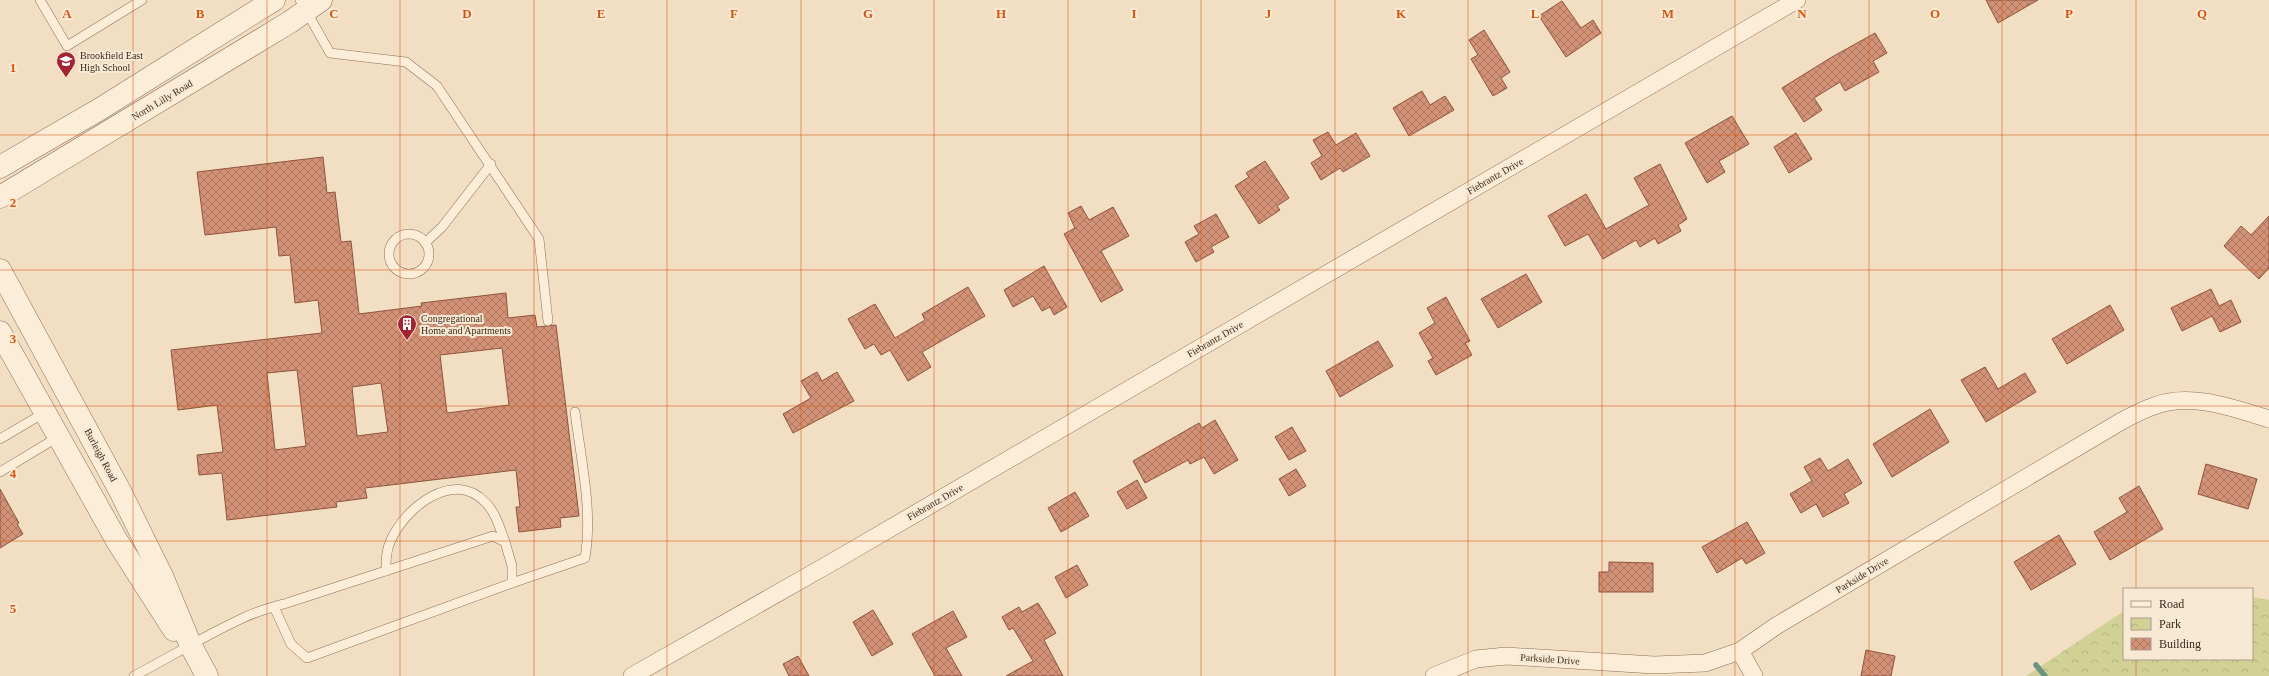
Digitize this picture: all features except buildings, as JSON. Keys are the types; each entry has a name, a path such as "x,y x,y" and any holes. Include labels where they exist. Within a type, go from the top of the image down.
{"street":[{"path":"0,167 100,109 274,0"},
{"name":"Fiebrantz Drive","path":"632,676 829,564 1797,0"},
{"name":"North Lilly Road","path":"4,198 310,3"},
{"name":"Burleigh Road","path":"0,270 120,491 162,576 191,646 207,676"},
{"name":"Burleigh Road","path":"0,332 117,541 170,625 191,646"},
{"name":"Parkside Drive","path":"1434,676 1476,659 1506,656 1623,664 1667,665 1706,663 1740,651 1776,626 2120,422 2154,406 2182,400 2227,406 2269,419"},
{"path":"1740,651 1754,676"}],"lane":[{"path":"40,0 67,46 142,0"},
{"path":"310,3 330,53 406,62 437,86 491,164 539,239 548,321"},
{"path":"426,243 442,227 491,164"},
{"path":"409,234 421,238 426,243 429,256 427,262 418,272 405,274 394,267 389,255 390,248 397,238 409,234"},
{"path":"274,607 291,644 307,658 512,582 585,558 588,540 586,503 575,412"},
{"path":"0,439 44,413"},
{"path":"0,472 58,437"},
{"path":"386,571 387,550 394,533 412,511 438,493 457,490 480,497 491,509 505,542 512,566 512,582"},
{"path":"134,676 244,617 493,536 505,542"}],"green space":[{"path":"2253,597 2269,600 2269,676 2026,676 2123,612 2123,660 2253,660"}],"waterway":[{"path":"2036,665 2045,676"}],"place":[{"name":"Brookfield East High School","path":"66,78"},
{"name":"Congregational Home and Apartments","path":"407,341"}]}
